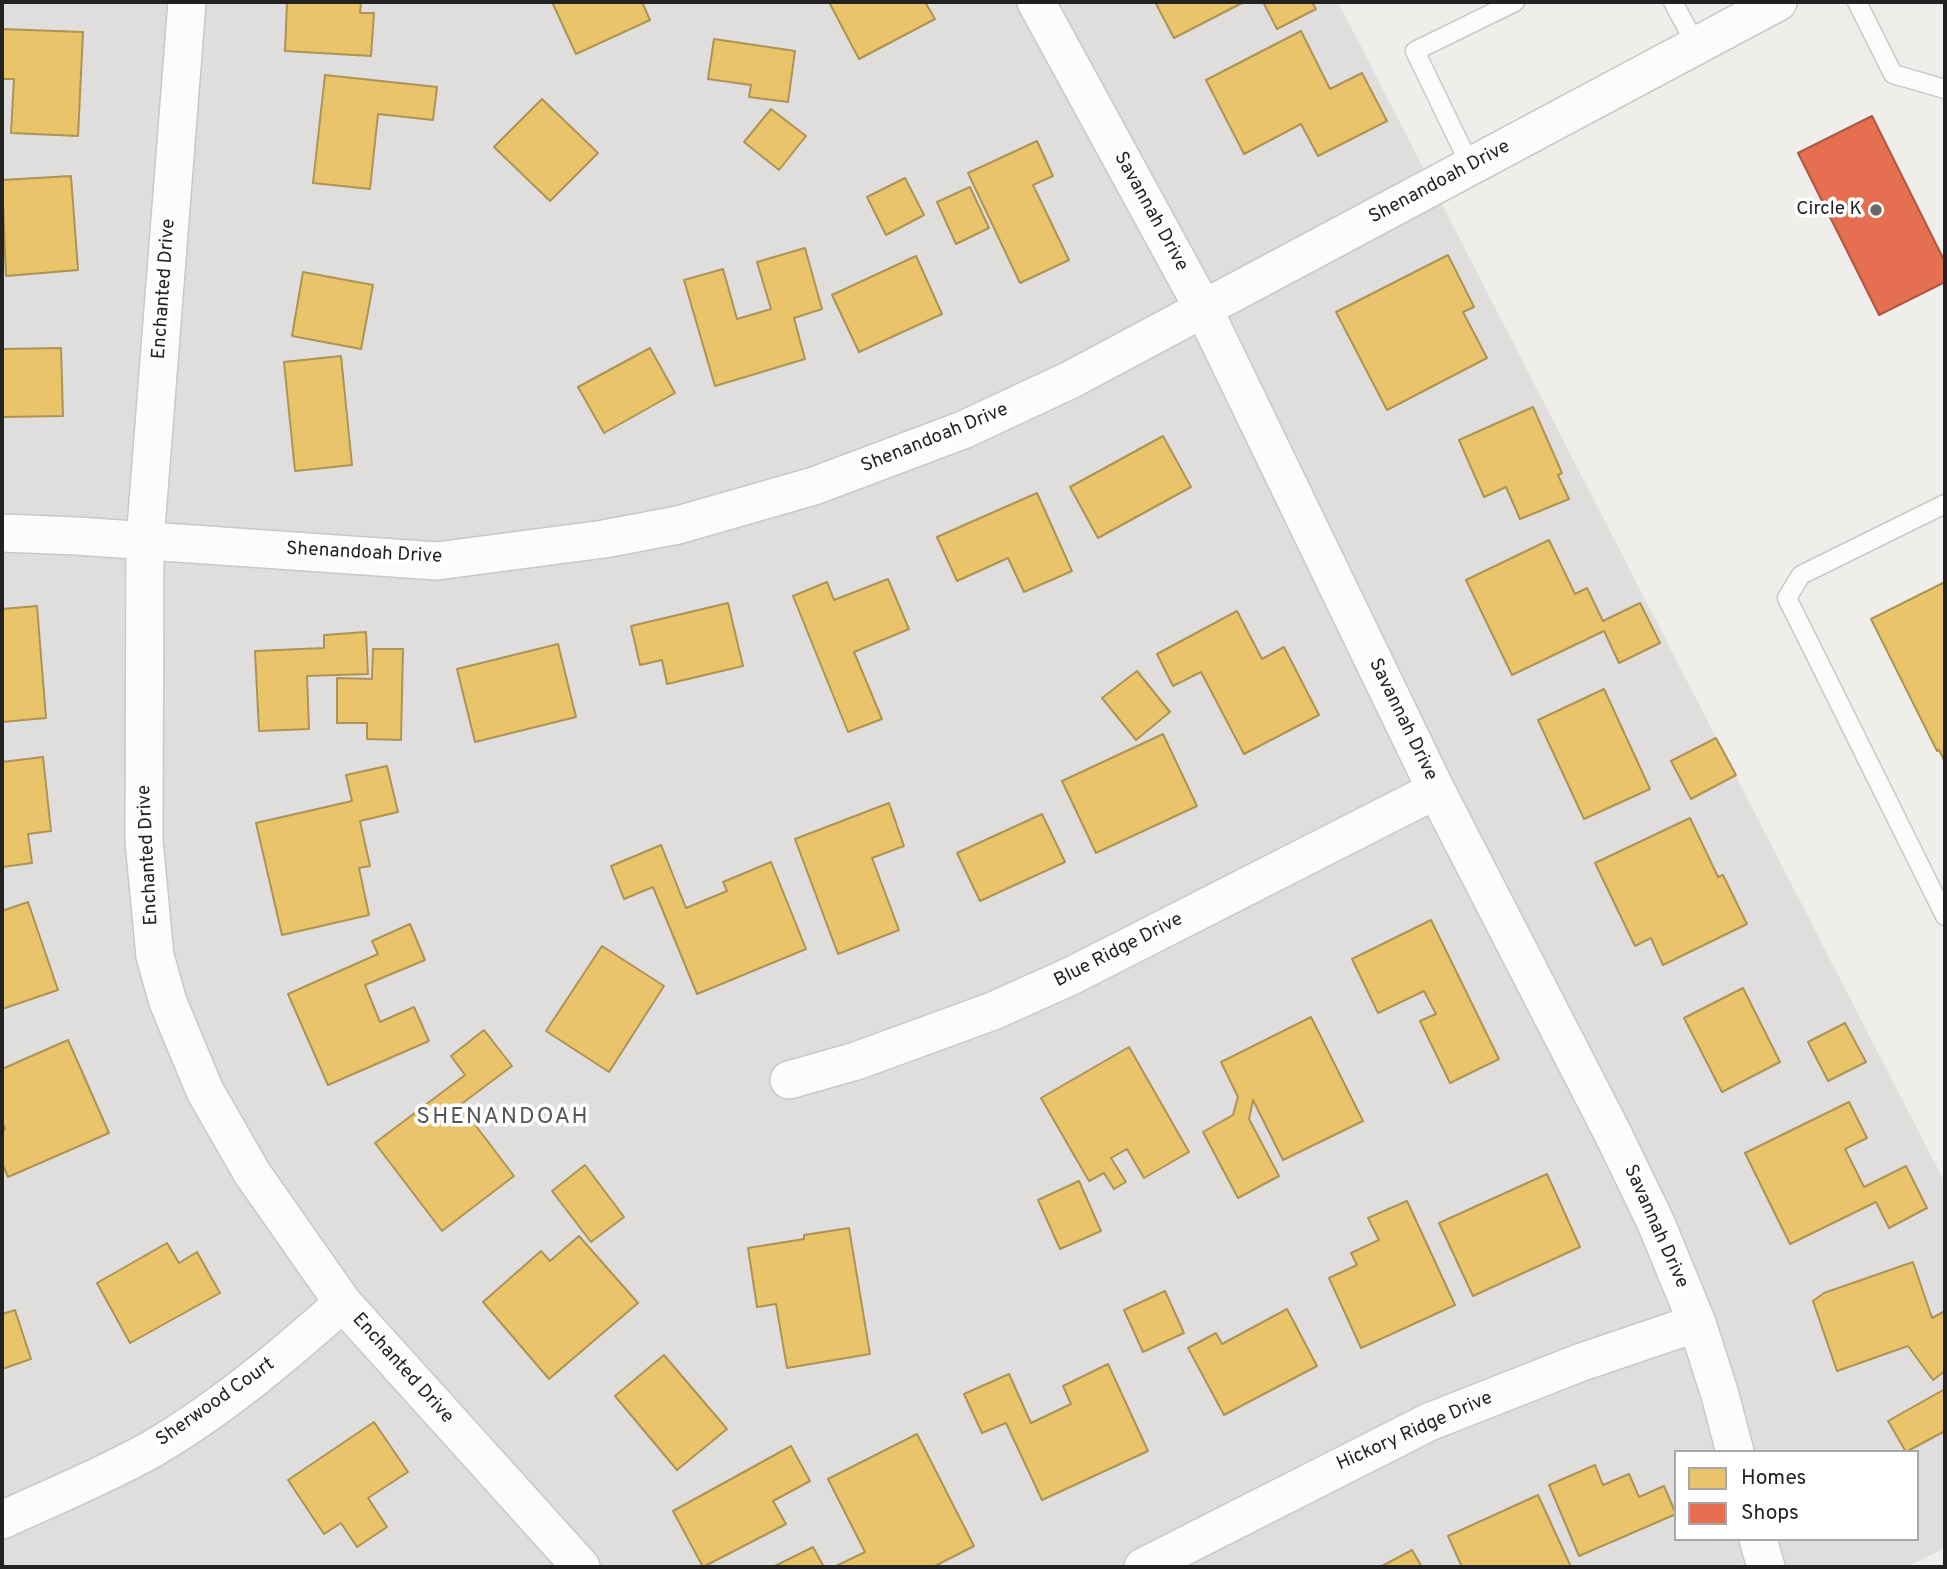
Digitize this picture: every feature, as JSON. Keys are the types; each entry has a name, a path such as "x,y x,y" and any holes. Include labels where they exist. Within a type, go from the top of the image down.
{"street":[{"name":"Enchanted Drive","path":"187,2 145,541 144,841 155,956 168,1002 205,1091 253,1173 343,1303 581,1567"},
{"name":"Savannah Drive","path":"1036,2 1204,310 1436,790 1656,1223 1697,1323 1734,1450"},
{"name":"Shenandoah Drive","path":"2,533 437,561 604,539 678,525 814,486 963,430 1070,380 1778,2"},
{"name":"Blue Ridge Drive","path":"789,1080 856,1061 1004,1006 1071,976 1436,790"},
{"name":"Sherwood Court","path":"2,1520 106,1472 151,1449 196,1421 243,1387 343,1303"},
{"name":"Hickory Ridge Drive","path":"1143,1567 1429,1422 1579,1363 1697,1323"},
{"path":"1759,1541 1766,1567"}],"lane":[{"path":"1471,167 1415,51 1515,2"},
{"path":"1673,2 1696,45"},
{"path":"1857,2 1894,74 1945,89"},
{"path":"1945,504 1801,575 1787,598 1945,916"}],"shaded area":[{"path":"2,2 1338,2 1945,1183 1945,1548 1907,1567 2,1567"}],"building: Homes":[{"path":"287,2 361,2 360,13 374,13 371,56 285,51"},
{"path":"552,2 642,2 650,20 576,54"},
{"path":"925,2 935,19 859,59 830,4"},
{"path":"1155,2 1244,2 1174,38"},
{"path":"1263,2 1312,2 1316,9 1277,29"},
{"path":"2,29 83,32 78,136 11,133 14,79 2,79"},
{"path":"1301,31 1330,89 1362,73 1387,121 1318,156 1301,124 1244,154 1206,80"},
{"path":"714,39 795,51 788,102 749,97 751,85 708,79"},
{"path":"325,75 437,87 433,120 378,114 370,189 313,183"},
{"path":"542,99 598,153 550,201 494,147"},
{"path":"771,109 806,136 779,170 744,142"},
{"path":"1037,141 1053,176 1033,185 1069,260 1020,283 968,173"},
{"path":"71,176 78,270 6,276 2,180"},
{"path":"905,178 924,215 886,235 867,197"},
{"path":"970,187 989,228 956,244 937,202"},
{"path":"805,248 822,309 794,318 805,359 715,386 684,280 723,269 737,319 771,309 757,262"},
{"path":"1448,255 1474,307 1463,312 1487,358 1387,410 1336,312"},
{"path":"916,256 942,314 859,352 832,295"},
{"path":"303,272 373,285 361,349 292,336"},
{"path":"61,348 63,416 2,417 2,349"},
{"path":"650,348 675,393 604,433 578,387"},
{"path":"341,356 352,465 295,471 284,362"},
{"path":"1533,407 1562,473 1558,475 1569,499 1520,519 1506,487 1484,497 1459,440"},
{"path":"1163,436 1191,487 1098,538 1070,487"},
{"path":"1037,493 1072,571 1024,592 1008,558 957,581 937,537"},
{"path":"1549,540 1575,594 1587,588 1603,621 1640,603 1660,643 1619,663 1604,631 1512,675 1466,580"},
{"path":"888,579 909,629 854,652 882,719 848,732 793,596 827,582 834,600"},
{"path":"1945,582 1945,762 1871,619"},
{"path":"728,603 743,666 667,684 662,660 640,665 631,626"},
{"path":"37,606 46,718 2,722 2,609"},
{"path":"1237,611 1262,659 1284,647 1319,715 1244,754 1201,672 1173,686 1157,654"},
{"path":"366,632 368,674 307,676 309,729 259,731 255,651 324,648 324,635"},
{"path":"558,644 576,717 475,742 457,669"},
{"path":"373,649 403,649 401,740 367,739 367,723 337,723 337,678 372,679"},
{"path":"1137,671 1170,712 1136,740 1102,698"},
{"path":"1604,689 1650,789 1584,819 1538,720"},
{"path":"1163,734 1197,806 1096,853 1062,781"},
{"path":"1716,738 1736,775 1691,799 1671,761"},
{"path":"43,757 51,831 28,834 32,863 2,867 2,762"},
{"path":"387,766 398,812 360,821 370,866 359,868 369,915 282,935 256,823 352,801 346,775"},
{"path":"889,803 904,846 872,858 899,930 838,954 795,839"},
{"path":"1042,814 1065,862 980,901 957,853"},
{"path":"1690,818 1718,877 1723,875 1747,924 1663,965 1651,938 1635,946 1595,863"},
{"path":"661,845 686,908 727,891 723,882 771,862 806,949 697,994 653,887 624,899 611,866"},
{"path":"28,902 58,990 2,1009 2,911"},
{"path":"1431,920 1499,1059 1450,1083 1420,1021 1436,1014 1424,991 1378,1013 1352,959"},
{"path":"410,924 425,960 365,985 380,1022 414,1007 429,1041 328,1085 288,994 378,954 372,941"},
{"path":"602,946 664,986 609,1072 546,1031"},
{"path":"1743,988 1780,1062 1722,1092 1684,1018"},
{"path":"1311,1017 1363,1121 1283,1160 1253,1100 1249,1119 1279,1176 1238,1198 1203,1132 1233,1115 1238,1097 1221,1062"},
{"path":"1845,1023 1866,1062 1828,1081 1808,1042"},
{"path":"484,1030 512,1066 460,1105 514,1176 442,1231 375,1143 465,1075 451,1056"},
{"path":"68,1040 109,1133 8,1177 2,1163 2,1130 5,1129 2,1122 2,1069"},
{"path":"1129,1047 1189,1152 1144,1178 1127,1149 1111,1158 1126,1182 1114,1189 1104,1173 1089,1181 1041,1098"},
{"path":"1849,1102 1867,1138 1845,1149 1864,1187 1906,1166 1927,1208 1889,1228 1876,1202 1790,1244 1745,1153"},
{"path":"585,1165 624,1217 591,1242 552,1191"},
{"path":"1547,1174 1580,1247 1473,1296 1439,1223"},
{"path":"1079,1181 1101,1231 1060,1249 1038,1200"},
{"path":"1407,1201 1455,1305 1361,1348 1329,1278 1357,1265 1351,1253 1379,1240 1368,1218"},
{"path":"849,1228 870,1354 787,1368 776,1304 757,1307 748,1248"},
{"path":"579,1236 638,1303 549,1379 483,1302 541,1251 550,1261"},
{"path":"167,1243 179,1263 197,1252 220,1293 130,1343 97,1283"},
{"path":"1913,1262 1932,1318 1945,1311 1945,1371 1933,1380 1908,1346 1837,1371 1813,1301 1824,1293"},
{"path":"1165,1291 1184,1333 1143,1352 1124,1310"},
{"path":"1287,1309 1317,1366 1224,1415 1188,1348 1216,1333 1222,1344"},
{"path":"15,1310 31,1359 2,1369 2,1314"},
{"path":"664,1355 727,1429 677,1470 615,1396"},
{"path":"1108,1364 1148,1451 1042,1500 1006,1423 982,1433 964,1394 1009,1374 1031,1423 1071,1404 1063,1386"},
{"path":"1945,1389 1945,1431 1905,1450 1888,1421"},
{"path":"374,1422 408,1472 368,1498 387,1527 357,1547 341,1523 324,1534 288,1480"},
{"path":"917,1434 974,1546 933,1567 834,1567 865,1552 828,1479"},
{"path":"791,1446 810,1481 773,1501 786,1524 703,1567 673,1511"},
{"path":"1595,1465 1603,1485 1629,1474 1639,1497 1664,1486 1674,1515 1579,1556 1549,1485"},
{"path":"1538,1495 1571,1567 1462,1567 1448,1536"},
{"path":"813,1547 824,1567 773,1567"},
{"path":"1412,1550 1422,1567 1380,1567"}],"building: Shops":[{"path":"1872,116 1945,262 1945,282 1879,315 1798,153"}],"place":[{"name":"Circle K","path":"1876,210"}],"district":[{"name":"SHENANDOAH","path":"503,1118"}]}
